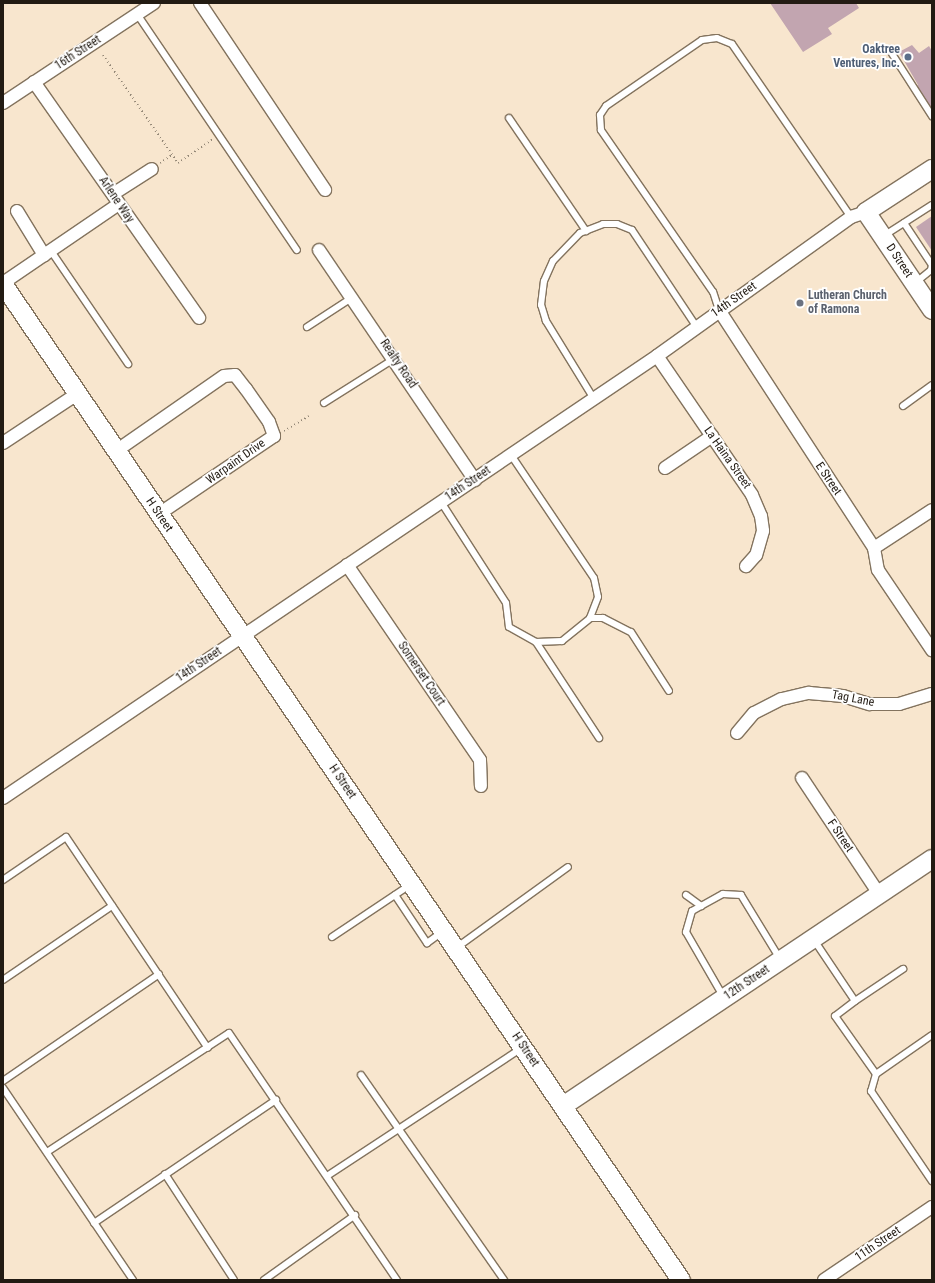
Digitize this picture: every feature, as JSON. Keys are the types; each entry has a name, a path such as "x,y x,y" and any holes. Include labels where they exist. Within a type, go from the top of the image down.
{"street":[{"name":"16th Street","path":"3,103 154,3"},
{"path":"200,3 325,190"},
{"name":"Arlene Way","path":"34,82 199,318"},
{"path":"113,194 152,169"},
{"name":"14th Street","path":"3,798 594,399 657,356 719,310 859,215 932,169"},
{"path":"3,283 119,204"},
{"path":"17,211 48,253"},
{"name":"D Street","path":"859,215 882,237 932,310"},
{"name":"Realty Road","path":"319,250 353,297 475,480"},
{"name":"H Street","path":"3,283 77,394 524,1047 681,1280"},
{"name":"E Street","path":"719,310 874,548 878,570 932,650"},
{"name":"La Haina Street","path":"657,356 752,495 761,516 763,531 756,555 746,566"},
{"name":"Warpaint Drive","path":"116,451 224,376 235,375 269,422 274,436 250,455 159,514"},
{"path":"3,443 77,394"},
{"path":"665,468 712,436"},
{"path":"874,548 932,510"},
{"name":"Somerset Court","path":"347,565 480,760 481,786"},
{"name":"Tag Lane","path":"737,733 754,713 782,699 809,693 843,696 870,704 899,704 932,694"},
{"name":"F Street","path":"802,778 879,894"},
{"name":"12th Street","path":"563,1106 932,859"},
{"name":"11th Street","path":"824,1280 932,1207"}],"lane":[{"path":"137,14 297,250"},
{"path":"719,310 713,292 601,130 600,115 606,106 702,40 717,38 732,44 859,215"},
{"path":"889,48 932,116"},
{"path":"509,118 586,231"},
{"path":"882,237 932,204"},
{"path":"904,223 932,265 931,270 914,284"},
{"path":"594,399 546,321 541,305 544,280 553,261 586,231 603,224 617,224 632,230 696,326"},
{"path":"48,253 128,364"},
{"path":"307,327 353,297"},
{"path":"324,403 394,359"},
{"path":"903,406 932,384"},
{"path":"511,455 594,578 598,597 590,618 562,642 536,642"},
{"path":"441,502 506,603 509,627 536,642 599,738"},
{"path":"590,618 603,618 631,632 669,691"},
{"path":"3,880 66,836 208,1048"},
{"path":"456,948 568,867"},
{"path":"332,937 412,884"},
{"path":"725,998 686,932 692,911 723,894 741,896 781,960"},
{"path":"395,895 427,943 444,931"},
{"path":"686,895 701,906"},
{"path":"3,980 112,906"},
{"path":"813,938 855,1001"},
{"path":"876,1074 835,1016 855,1001 903,970"},
{"path":"3,1081 159,974"},
{"path":"47,1152 229,1033 355,1215 397,1280"},
{"path":"932,1035 876,1074 871,1091 932,1181"},
{"path":"327,1176 524,1047"},
{"path":"361,1075 504,1280"},
{"path":"3,1088 134,1280"},
{"path":"94,1223 276,1100"},
{"path":"165,1174 234,1280"},
{"path":"264,1280 355,1215"}],"path":[{"path":"103,55 178,163 219,134"},
{"path":"152,169 172,155"},
{"path":"274,436 309,416"}],"building":[{"path":"770,3 856,3 859,8 828,28 832,34 803,52"},
{"path":"912,45 919,53 929,46 932,51 932,114 914,89 918,85 899,52"},
{"path":"932,216 932,251 916,227"}],"place":[{"name":"Oaktree Ventures, Inc.","path":"908,57"},
{"name":"Lutheran Church of Ramona","path":"800,303"}]}
